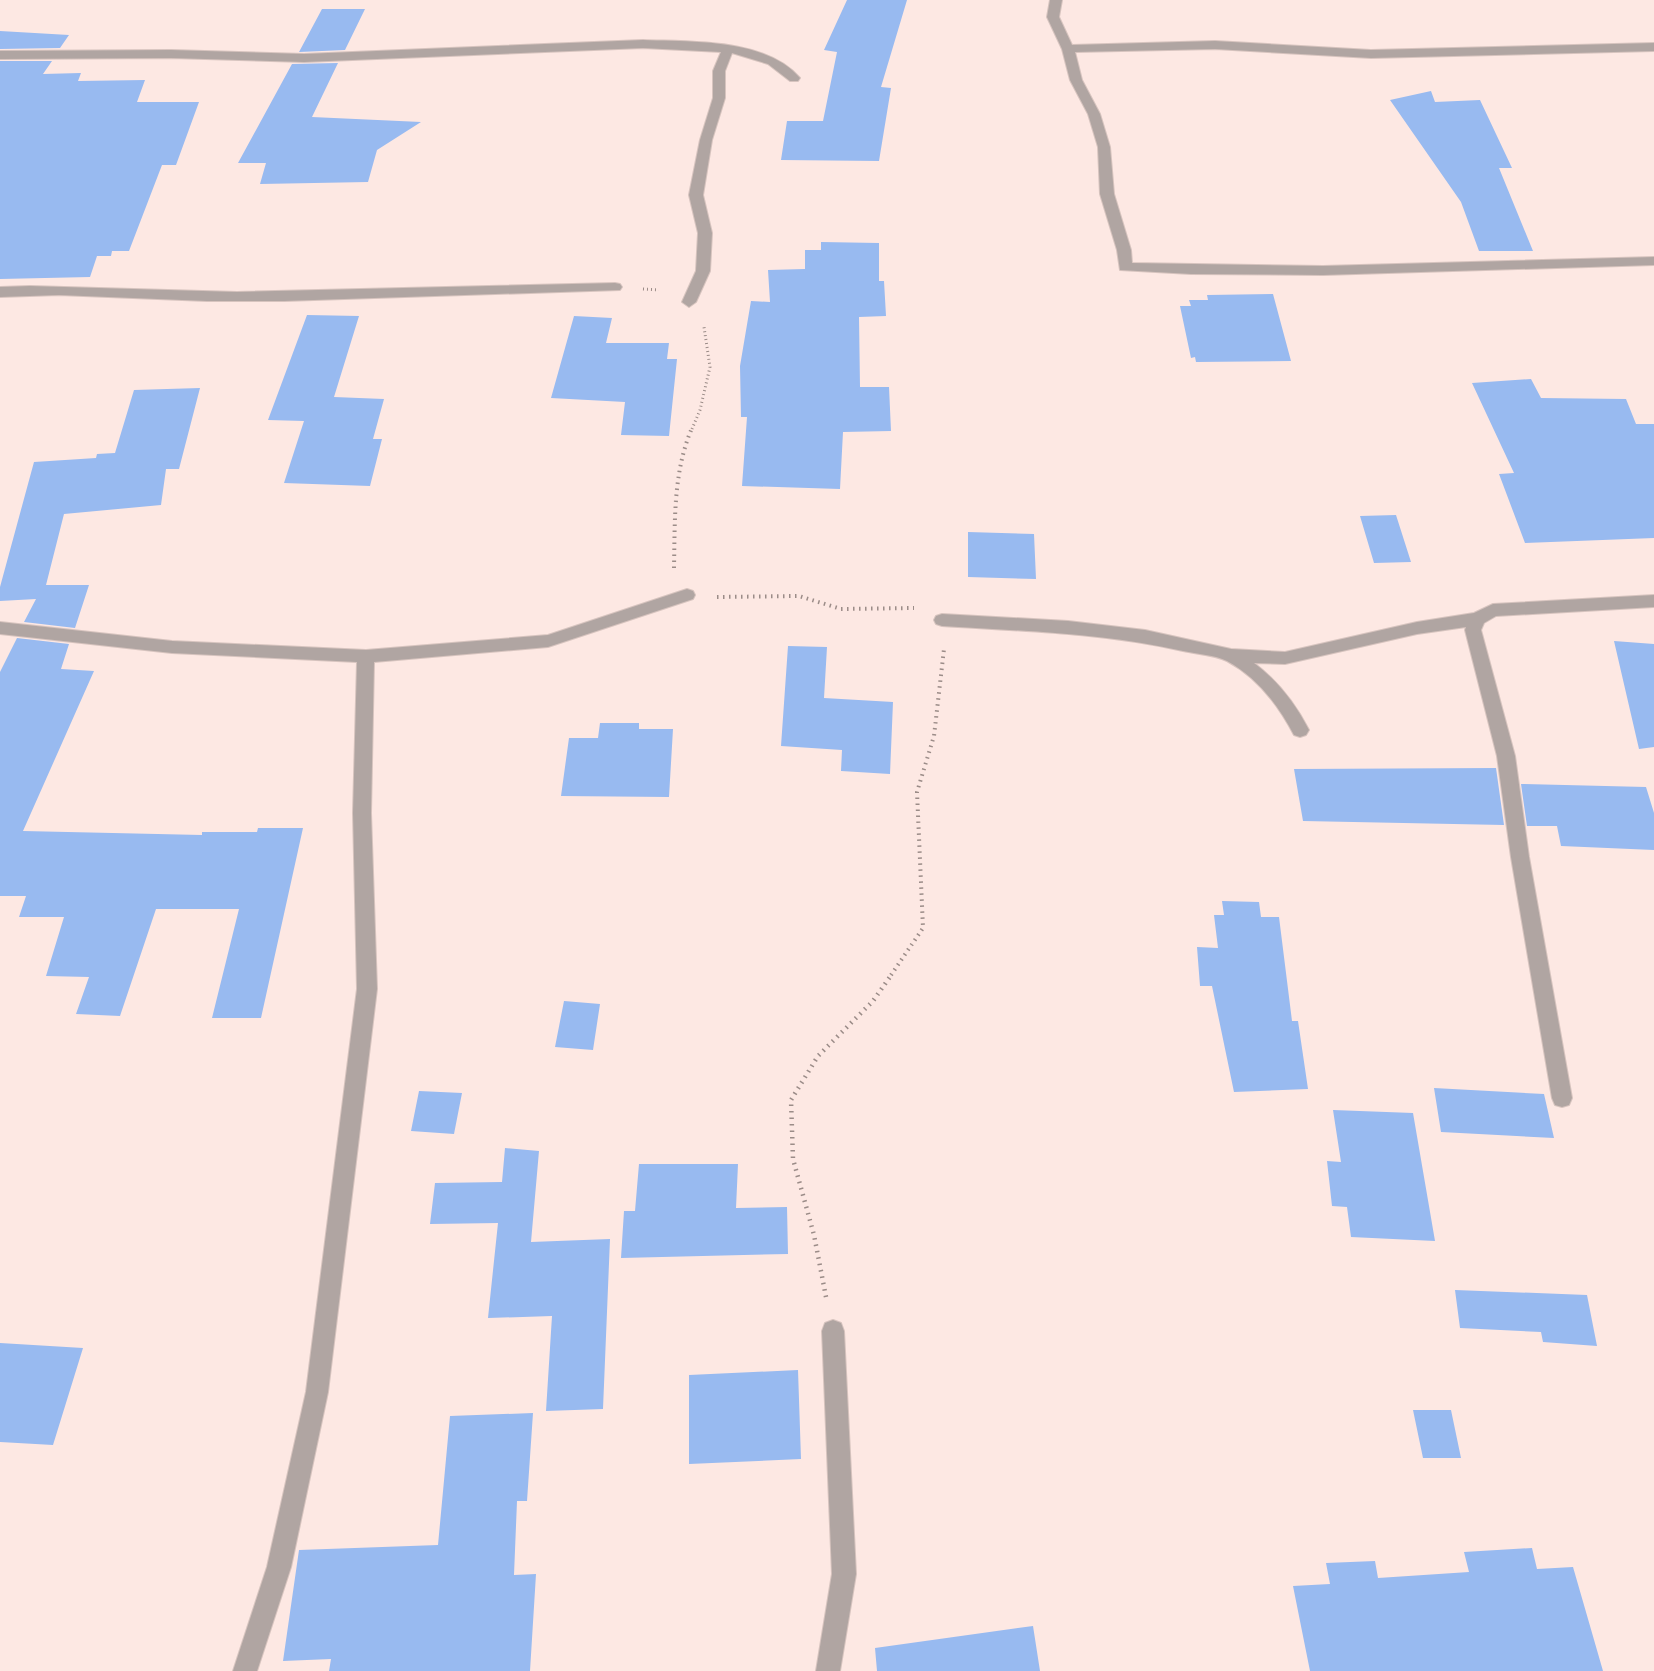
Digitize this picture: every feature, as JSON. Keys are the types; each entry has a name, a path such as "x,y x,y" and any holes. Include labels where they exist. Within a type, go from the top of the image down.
{"street":[{"path":"1056,0 1053,17 1068,49 1076,80 1094,114 1104,147 1107,195 1124,250 1125,267 1294,270 1654,261"},
{"path":"0,55 171,54 304,58 643,44 728,49 772,61 794,78"},
{"path":"1068,49 1215,45 1371,54 1654,47"},
{"path":"689,302 703,271 705,233 696,195 706,140 719,98 719,71 728,49"},
{"path":"0,292 89,290 173,297 254,297 501,288 615,287"},
{"path":"0,628 172,647 366,656 548,641 687,595"},
{"path":"942,620 1068,627 1134,635 1231,655 1285,658 1417,628 1477,619 1493,610 1654,601"},
{"path":"1477,619 1473,630 1506,756 1520,857 1562,1098"},
{"path":"1231,655 1266,680 1290,710 1300,730"},
{"path":"245,1671 279,1567 317,1392 367,989 362,813 366,656"},
{"path":"828,1671 844,1574 833,1331"}],"path":[{"path":"615,287 661,290 689,302 704,325 710,367 700,410 682,450 676,499 674,572 678,588 687,595 811,597 831,607 841,609 921,609 942,620 946,632 934,736 917,792 923,928 873,1001 818,1056 790,1100 793,1158 814,1235 833,1331"}],"building":[{"path":"847,0 907,0 881,87 891,88 879,161 781,160 787,121 823,121 837,52 824,50"},
{"path":"322,9 365,9 345,50 299,52"},
{"path":"0,31 69,35 60,48 0,49"},
{"path":"0,61 52,61 43,74 81,73 78,81 145,80 137,102 199,102 176,165 162,165 129,251 112,251 111,256 97,256 90,277 0,279"},
{"path":"338,63 312,117 421,122 377,150 368,182 260,184 266,163 238,163 292,64"},
{"path":"1431,91 1435,102 1480,100 1512,168 1499,168 1533,251 1479,251 1461,202 1390,100"},
{"path":"821,242 879,243 879,281 884,281 886,316 859,317 860,387 889,387 891,431 843,432 840,489 742,486 747,417 741,417 740,366 751,301 770,302 768,270 805,269 805,250 821,250"},
{"path":"1273,294 1291,361 1196,362 1195,357 1191,358 1180,306 1191,306 1189,300 1208,300 1207,295"},
{"path":"307,315 359,316 334,397 384,399 373,439 382,439 370,486 284,483 304,421 268,420"},
{"path":"574,316 612,318 606,343 669,343 667,359 677,359 669,436 621,435 625,402 551,398"},
{"path":"1531,379 1541,398 1626,399 1636,424 1654,424 1654,538 1525,543 1499,474 1514,473 1472,383"},
{"path":"200,388 179,469 166,469 161,505 64,514 46,585 89,585 75,628 24,622 36,599 0,601 0,587 34,462 96,458 97,454 115,453 134,390"},
{"path":"1396,515 1411,562 1374,563 1360,516"},
{"path":"968,532 1034,534 1036,579 968,577"},
{"path":"17,638 69,644 61,669 94,671 23,831 202,835 202,832 257,832 258,828 303,828 261,1018 212,1018 239,909 156,909 120,1016 76,1014 89,977 46,976 64,917 19,917 26,896 0,896 0,672"},
{"path":"1614,641 1654,644 1654,747 1639,749"},
{"path":"788,646 827,647 824,698 893,702 890,774 841,771 842,750 781,746"},
{"path":"600,723 639,723 639,729 673,729 669,797 561,796 569,738 598,738"},
{"path":"1496,768 1504,825 1303,821 1294,769"},
{"path":"1521,784 1646,787 1654,813 1654,850 1561,846 1557,826 1527,826"},
{"path":"1222,901 1259,902 1261,917 1279,917 1292,1021 1298,1021 1308,1089 1234,1092 1212,986 1200,986 1197,947 1218,948 1214,915 1224,915"},
{"path":"564,1001 600,1004 593,1050 555,1047"},
{"path":"1434,1088 1544,1094 1554,1138 1441,1132"},
{"path":"419,1091 462,1093 454,1134 411,1131"},
{"path":"1333,1110 1413,1113 1435,1241 1351,1237 1347,1207 1332,1206 1327,1161 1341,1162"},
{"path":"505,1148 539,1151 531,1242 610,1239 603,1409 546,1411 552,1316 488,1318 498,1223 430,1224 435,1183 502,1182"},
{"path":"639,1164 738,1164 736,1208 787,1207 788,1254 621,1258 624,1211 635,1211"},
{"path":"1455,1290 1587,1295 1597,1346 1543,1342 1541,1332 1460,1328"},
{"path":"0,1343 83,1348 53,1445 0,1442"},
{"path":"798,1370 801,1459 689,1464 689,1375"},
{"path":"1413,1410 1451,1410 1461,1458 1423,1458"},
{"path":"533,1413 527,1501 517,1501 514,1575 536,1574 530,1671 329,1671 331,1659 283,1661 299,1550 438,1545 450,1416"},
{"path":"1532,1548 1537,1569 1573,1567 1603,1671 1310,1671 1293,1586 1330,1584 1326,1563 1375,1561 1378,1578 1469,1572 1464,1552"},
{"path":"1033,1626 1040,1671 877,1671 875,1648"}]}
